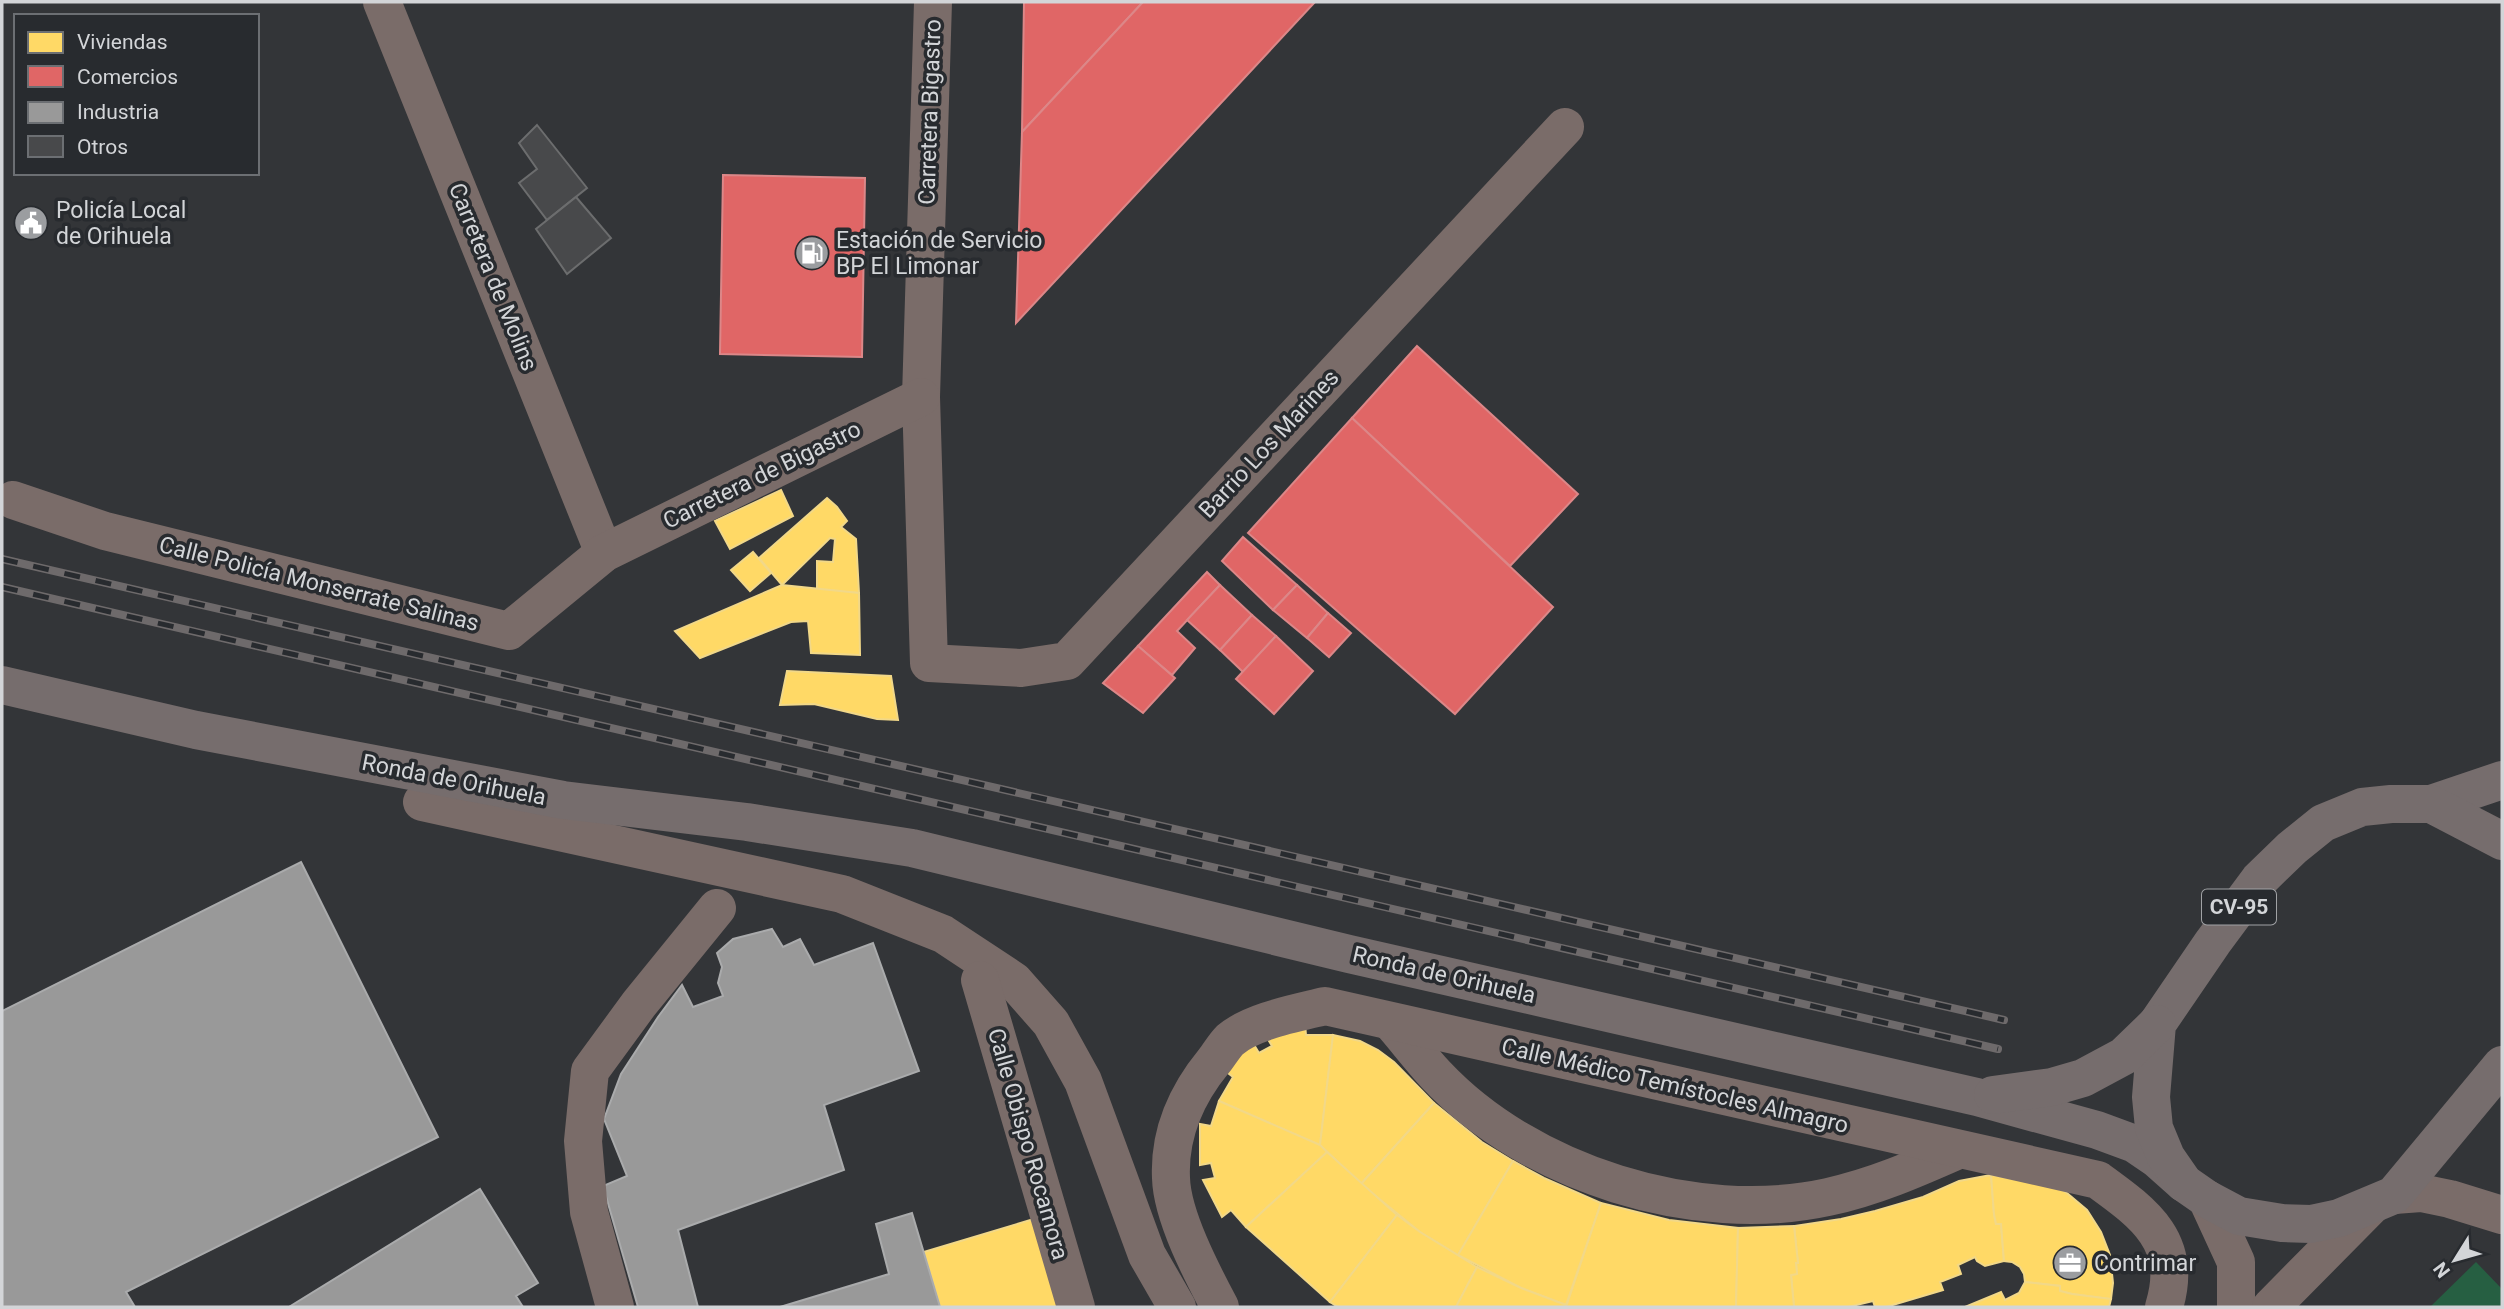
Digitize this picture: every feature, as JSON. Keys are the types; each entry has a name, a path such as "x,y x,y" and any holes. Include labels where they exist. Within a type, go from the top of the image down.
{"main road":[{"name":"Ronda de Orihuela","path":"2,685 209,732 563,800 747,822 912,848 1362,957 1977,1097 2135,1143 2195,1191"},
{"name":"Ronda de Orihuela","path":"2,709 422,802 622,831 766,843 912,848"},
{"name":"CV-95","path":"2502,780 2431,804 2362,807 2323,823 2259,880 2157,1024 2151,1097 2154,1128 2166,1157 2195,1191 2239,1216 2282,1223 2311,1224 2339,1218 2383,1200 2502,1065"},
{"name":"CV-95","path":"2431,804 2502,841"},
{"name":"Ronda de Orihuela","path":"1977,1097 2052,1087 2083,1078 2124,1056 2157,1024"}],"street":[{"name":"Carretera de Molins","path":"382,2 604,553"},
{"name":"Carretera Bigastro","path":"921,397 933,2"},
{"name":"Barrio Los Marines","path":"921,397 929,663 1021,668 1066,661 1566,127"},
{"name":"Carretera de Bigastro","path":"604,553 921,397"},
{"name":"Calle Policía Monserrate Salinas","path":"13,500 105,531 509,631 604,553"},
{"path":"422,802 842,894 943,934 1013,981 1051,1023 1083,1081 1147,1255 1177,1307"},
{"path":"615,1307 589,1212 583,1141 590,1071 639,1004 717,908"},
{"name":"Calle Obispo Rocamora","path":"980,980 1076,1307"},
{"name":"Calle Médico Temístocles Almagro","path":"1220,1307 1182,1225 1171,1181 1173,1139 1180,1115 1204,1073 1231,1040 1272,1019 1325,1006 2098,1180 2140,1211 2153,1226 2163,1245 2169,1265 2169,1286 2164,1307"},
{"path":"1391,1021 1437,1076 1490,1122 1551,1158 1628,1187 1685,1200 1756,1205 1826,1197 1894,1179 1958,1150"},
{"name":"Calle Obispo Rocamora","path":"1058,1172 1103,1307"},
{"path":"2195,1191 2236,1262 2236,1307"},
{"path":"2271,1307 2383,1200 2420,1193 2502,1215"}],"green space":[{"path":"2476,1262 2502,1289 2502,1307 2430,1307"}],"building: Viviendas":[{"path":"781,490 793,516 730,549 715,521"},
{"path":"827,498 847,521 841,527 856,539 859,593 817,590 817,561 833,562 835,539 830,538 782,585 759,558"},
{"path":"753,552 771,573 750,591 731,570"},
{"path":"782,585 859,593 860,655 811,653 808,621 791,622 700,658 675,631"},
{"path":"787,671 891,676 898,720 877,719 814,704 780,705"},
{"path":"1305,1024 1306,1035 1333,1035 1320,1145 1219,1101 1233,1077 1224,1070 1253,1043 1259,1053 1272,1046 1266,1036"},
{"path":"1333,1035 1360,1041 1378,1050 1394,1062 1434,1103 1361,1184 1320,1145"},
{"path":"1219,1101 1320,1145 1327,1152 1246,1227 1231,1210 1222,1217 1203,1180 1215,1178 1211,1163 1200,1165 1200,1124 1211,1126"},
{"path":"1434,1103 1482,1142 1513,1161 1458,1255 1420,1232 1361,1184"},
{"path":"1327,1152 1397,1215 1330,1302 1246,1227"},
{"path":"1513,1161 1601,1203 1566,1305 1521,1288 1458,1255"},
{"path":"1991,1175 1994,1214 1996,1224 2001,1224 2004,1261 1985,1266 1975,1257 1958,1265 1961,1274 1940,1282 1943,1290 1886,1307 1875,1307 1873,1301 1848,1307 1794,1307 1791,1275 1797,1274 1798,1263 1794,1226 1875,1211 1923,1197 1959,1181"},
{"path":"1991,1175 2055,1186 2087,1210 2101,1232 2110,1255 2113,1283 2111,1299 2060,1291 2060,1286 2025,1282 2020,1267 2004,1261 2001,1224 1996,1224 1994,1214"},
{"path":"1601,1203 1669,1220 1738,1228 1736,1307 1566,1307"},
{"path":"1397,1215 1477,1267 1456,1307 1338,1307 1330,1302"},
{"path":"1037,1218 1065,1307 940,1307 924,1252"},
{"path":"1794,1226 1798,1263 1797,1274 1791,1275 1794,1307 1736,1307 1738,1228"},
{"path":"1477,1267 1566,1305 1566,1307 1456,1307"},
{"path":"2025,1282 2060,1286 2060,1291 2111,1299 2109,1307 1965,1307 2001,1292 2005,1300 2019,1293"}],"building: Comercios":[{"path":"1024,2 1143,2 1022,132"},
{"path":"1143,2 1315,2 1016,323 1022,132"},
{"path":"723,175 865,178 862,357 720,354"},
{"path":"1417,346 1578,494 1510,566 1352,418"},
{"path":"1352,418 1553,607 1455,714 1248,533"},
{"path":"1243,537 1297,585 1273,610 1222,561"},
{"path":"1207,572 1220,585 1177,631 1195,648 1172,675 1138,646"},
{"path":"1220,585 1252,615 1220,650 1187,620"},
{"path":"1297,585 1328,613 1307,638 1273,610"},
{"path":"1328,613 1351,633 1329,657 1307,638"},
{"path":"1252,615 1276,636 1243,672 1220,650"},
{"path":"1276,636 1313,671 1274,714 1236,679"},
{"path":"1138,646 1175,678 1143,713 1103,683"}],"building: Industria":[{"path":"301,862 438,1137 126,1292 135,1307 2,1307 2,1011"},
{"path":"772,929 783,947 800,939 814,965 873,943 919,1071 824,1105 844,1170 678,1230 698,1307 638,1307 603,1186 627,1176 604,1119 621,1074 682,985 693,1007 723,996 718,983 722,967 717,953 733,939"},
{"path":"480,1189 538,1283 516,1296 523,1307 289,1307"},
{"path":"912,1213 940,1307 780,1307 889,1274 876,1224"}],"building: Otros":[{"path":"537,125 587,188 547,220 519,183 537,169 519,143"},
{"path":"576,197 611,238 567,274 536,229"}],"railway":[{"path":"2,559 2004,1020"},
{"path":"2,587 1998,1049"}],"place":[{"name":"Policía Local de Orihuela","path":"31,223"},
{"name":"Estación de Servicio BP El Limonar","path":"812,253"},
{"name":"Contrimar","path":"2070,1263"}]}
